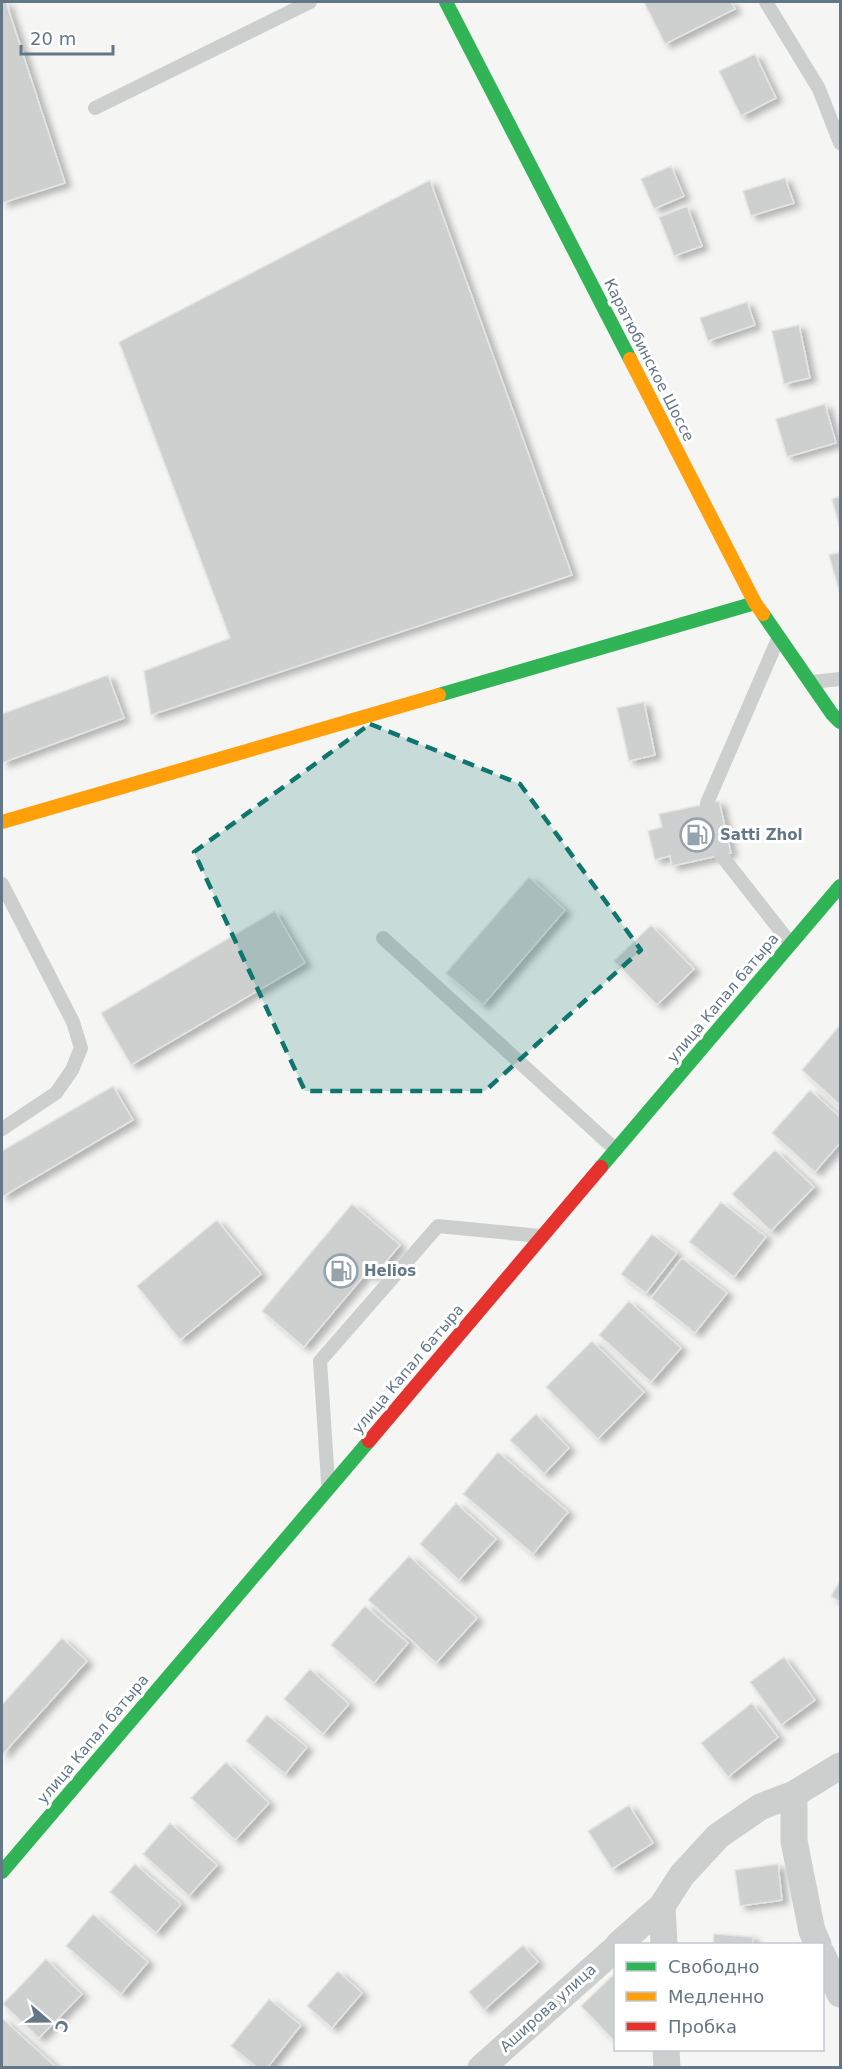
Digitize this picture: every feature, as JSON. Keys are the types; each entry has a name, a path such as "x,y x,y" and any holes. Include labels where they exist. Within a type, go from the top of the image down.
{"street":[{"name":"Каратюбинское Шоссе","path":"452,4 755,603 832,714 840,722"},
{"path":"2,822 755,603"},
{"name":"улица Капал батыра","path":"2,1872 840,886"},
{"path":"620,1943 662,1906 682,1875 718,1836 760,1808 794,1794 840,1766"},
{"path":"794,1794 794,1841 812,1930 818,1943"},
{"path":"662,1906 664,1943"},
{"name":"Аширова улица","path":"482,2067 614,1949"},
{"path":"824,1958 840,1994"},
{"path":"666,2051 667,2067"}],"lane":[{"path":"95,108 310,2"},
{"path":"766,2 819,89 840,143"},
{"path":"707,803 779,637"},
{"path":"810,683 840,679"},
{"path":"721,855 791,944"},
{"path":"2,884 73,1022 81,1047 72,1070 56,1093 2,1129"},
{"path":"383,939 616,1150"},
{"path":"329,1488 320,1361 438,1226 542,1237"}],"highlighted area":[{"path":"370,724 520,784 641,950 485,1091 305,1091 194,852"}],"building":[{"path":"2,2 6,2 65,183 2,203"},
{"path":"644,2 731,2 735,9 665,44"},
{"path":"755,54 776,98 741,116 719,71"},
{"path":"671,166 684,196 654,209 641,179"},
{"path":"785,178 794,203 751,216 743,191"},
{"path":"430,180 572,575 151,715 144,671 230,638 119,342"},
{"path":"687,206 702,246 674,256 659,217"},
{"path":"747,302 755,325 708,341 700,318"},
{"path":"799,325 810,378 784,384 772,331"},
{"path":"825,404 836,443 787,457 776,419"},
{"path":"840,496 840,529 832,499"},
{"path":"840,552 840,594 829,555"},
{"path":"108,675 124,718 2,763 2,714"},
{"path":"644,702 655,755 629,761 617,708"},
{"path":"719,801 731,853 672,866 670,856 655,860 648,831 662,827 659,814"},
{"path":"529,877 565,910 483,1005 446,973"},
{"path":"275,911 305,963 131,1065 101,1013"},
{"path":"651,925 694,969 657,1005 614,961"},
{"path":"840,1025 840,1105 802,1070"},
{"path":"113,1086 133,1120 2,1197 2,1151"},
{"path":"810,1090 840,1117 840,1143 815,1172 772,1133"},
{"path":"775,1150 814,1187 771,1231 732,1194"},
{"path":"721,1202 766,1237 734,1277 689,1242"},
{"path":"352,1204 400,1245 373,1277 367,1272 304,1347 262,1311"},
{"path":"217,1220 261,1274 180,1340 137,1286"},
{"path":"652,1234 677,1253 646,1293 621,1274"},
{"path":"682,1258 727,1293 695,1333 651,1298"},
{"path":"629,1301 681,1348 651,1382 599,1335"},
{"path":"592,1341 644,1392 598,1439 546,1387"},
{"path":"536,1414 569,1448 544,1474 510,1440"},
{"path":"498,1452 568,1512 533,1554 463,1494"},
{"path":"456,1503 496,1539 459,1580 420,1544"},
{"path":"409,1556 477,1618 436,1663 368,1600"},
{"path":"840,1581 840,1602 831,1596"},
{"path":"365,1606 408,1643 374,1683 331,1645"},
{"path":"62,1638 87,1661 2,1755 2,1705"},
{"path":"784,1657 815,1700 781,1725 750,1682"},
{"path":"310,1669 349,1704 323,1734 284,1699"},
{"path":"752,1703 778,1737 728,1777 701,1743"},
{"path":"267,1715 307,1747 285,1774 246,1741"},
{"path":"226,1762 269,1803 235,1840 191,1798"},
{"path":"629,1805 653,1843 612,1869 588,1831"},
{"path":"170,1823 217,1865 189,1896 143,1854"},
{"path":"135,1864 181,1904 156,1933 110,1892"},
{"path":"778,1864 782,1900 740,1906 735,1870"},
{"path":"93,1914 148,1962 121,1994 66,1946"},
{"path":"714,1934 753,1937 753,1943 713,1943"},
{"path":"523,1945 538,1962 484,2010 469,1992"},
{"path":"46,1959 82,1994 39,2038 3,2004"},
{"path":"338,1971 362,1993 332,2028 307,2006"},
{"path":"614,1976 614,2041 581,2006"},
{"path":"269,1999 301,2025 267,2068 258,2068 231,2046"},
{"path":"2,2018 57,2068 2,2068"}],"traffic: fast":[{"path":"446,2 630,359"},
{"path":"439,695 755,603"},
{"path":"763,614 832,714 840,722"},
{"path":"601,1167 840,886"},
{"path":"2,1872 369,1441"}],"traffic: slow":[{"path":"630,359 755,603 763,614"},
{"path":"2,822 439,695"}],"traffic: jam":[{"path":"369,1441 601,1167"}],"place":[{"name":"Satti Zhol","path":"697,835"},
{"name":"Helios","path":"341,1271"}]}
